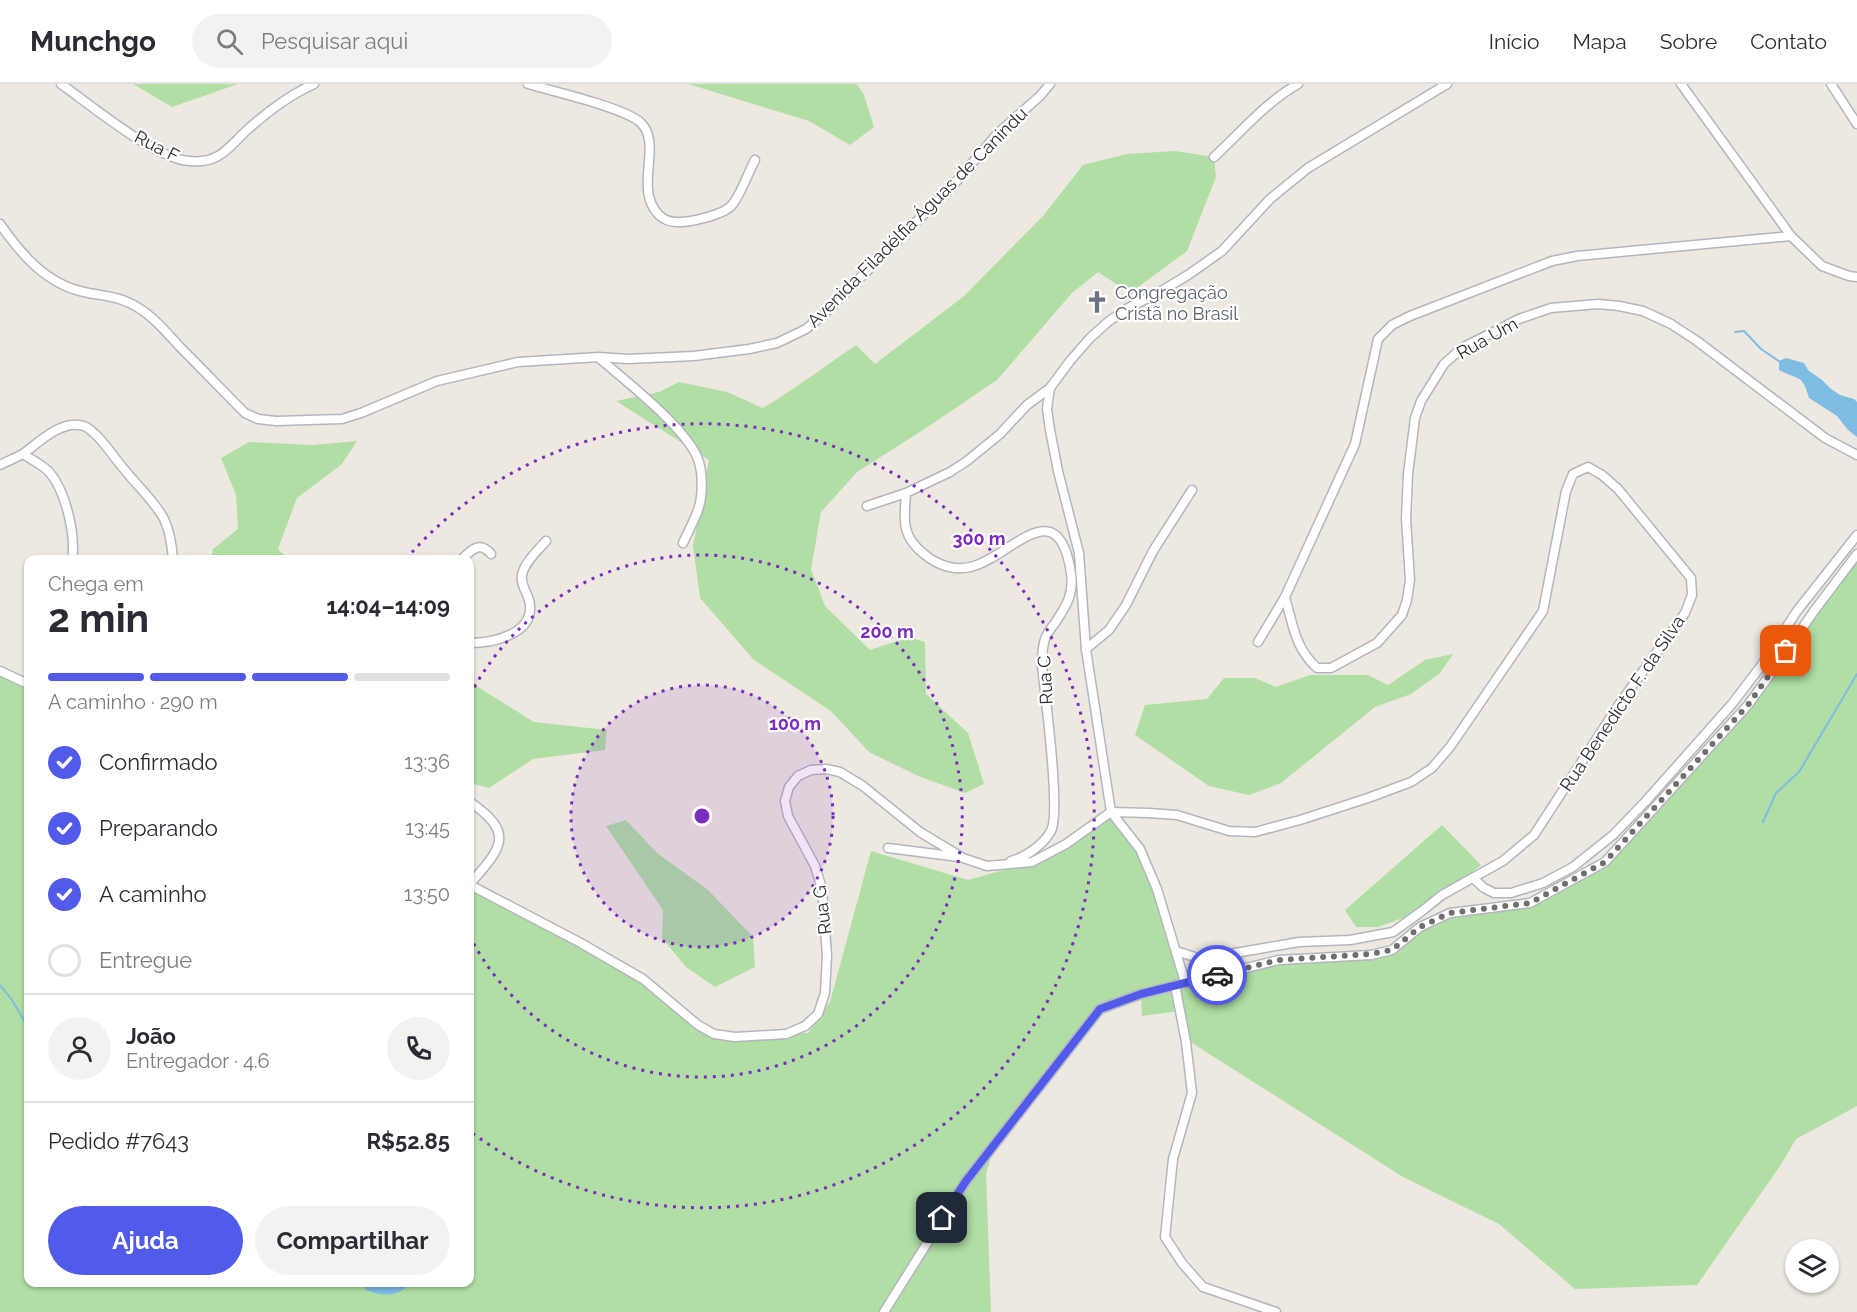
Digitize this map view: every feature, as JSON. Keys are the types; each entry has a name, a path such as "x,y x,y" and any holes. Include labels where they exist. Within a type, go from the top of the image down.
{"street":[{"name":"Rua F","path":"61,84 152,146 173,157 196,161 219,156 258,120 292,96 314,84"},
{"path":"528,84 622,112 642,124 647,131 650,146 647,171 651,202 659,215 670,222 685,222 726,210 733,204 755,160"},
{"name":"Avenida Filadélfia Águas de Canindu","path":"0,224 28,260 45,274 72,289 126,301 151,317 245,413 258,419 276,421 342,418 361,413 438,381 518,362 599,357 627,359 694,356 777,343 806,329 824,314 955,183 997,134 1040,96 1050,84"},
{"path":"1214,157 1266,107 1298,84"},
{"path":"867,506 906,493 950,472 967,461 1000,434 1027,405 1050,388 1090,338 1109,321 1188,275 1222,251 1270,199 1296,177 1338,148 1447,84"},
{"path":"1681,84 1791,236 1822,266 1857,277"},
{"path":"1831,84 1857,124"},
{"path":"1258,642 1285,597 1355,444 1378,339 1392,325 1552,261 1577,256 1791,236"},
{"name":"Rua Um","path":"1285,597 1300,649 1317,668 1331,668 1377,643 1402,615 1407,600 1410,580 1406,519 1408,474 1415,418 1421,401 1444,364 1462,348 1519,319 1551,308 1598,304 1619,306 1643,311 1671,324 1697,341 1825,438 1857,455"},
{"path":"599,357 686,438 698,460 701,485 699,508 683,543"},
{"path":"1050,388 1047,409 1050,430 1079,553 1086,649 1111,812 1140,849 1157,889 1185,982"},
{"path":"0,465 23,454 63,428 76,424 87,428 99,438 149,497 165,520 172,555"},
{"path":"23,454 50,473 62,495 69,522 72,555"},
{"name":"Rua Benedicto F. da Silva","path":"1111,812 1177,815 1229,831 1255,832 1368,798 1411,782 1432,768 1450,747 1543,611 1566,492 1573,474 1588,467 1602,475 1618,489 1691,578 1692,595 1685,613 1620,703 1534,835 1503,861 1442,895 1393,932 1350,940 1299,942 1201,959 1176,951"},
{"path":"1086,649 1109,630 1126,605 1153,551 1192,490"},
{"name":"Rua C","path":"906,493 904,516 909,540 932,561 950,568 969,567 986,562 1022,538 1036,532 1048,532 1056,536 1066,549 1072,595 1046,636 1042,649 1054,821 1050,832 1038,847 1018,859 987,866"},
{"path":"1473,878 1494,893 1511,892 1533,886 1572,867 1613,836 1732,704 1761,666 1797,611 1857,535"},
{"path":"474,643 500,640 512,634 528,618 531,609 522,578 529,562 546,542"},
{"path":"467,555 475,548 481,547 486,548 491,554"},
{"path":"884,1312 966,1181 1100,1009 1141,994 1279,960 1371,954 1392,950 1420,927 1450,913 1530,903 1605,862 1748,705 1857,554"},
{"path":"0,671 24,682"},
{"name":"Rua G","path":"474,887 579,942 643,979 698,1025 714,1034 735,1037 786,1034 805,1026 818,1014 825,993 827,955 822,889 815,866 788,816 785,801 789,788 798,776 811,770 826,769 840,772 862,786 920,832 963,858 987,866 1032,862 1066,844 1111,812"},
{"path":"474,805 494,822 500,834 499,848 474,880"},
{"path":"888,848 963,858"},
{"path":"1175,985 1186,1042 1192,1093 1173,1159 1165,1237 1182,1263 1203,1287 1276,1312"}],"green space":[{"path":"133,84 238,84 172,107"},
{"path":"688,84 857,84 864,95 874,127 850,145 809,121"},
{"path":"1175,151 1214,157 1216,177 1187,251 1130,293 1098,272 1072,293 997,380 857,472 821,512 811,569 825,606 870,650 909,637 925,642 926,694 968,733 984,784 965,793 918,776 869,752 831,711 754,660 700,598 693,546 709,460 616,401 659,392 679,382 727,392 763,408 856,345 875,364 963,297 1043,216 1083,165 1127,154"},
{"path":"357,441 342,464 297,498 278,549 284,555 212,555 213,549 238,529 236,495 221,458 249,442 313,445"},
{"path":"1857,554 1857,1106 1796,1139 1780,1166 1697,1285 1575,1289 1499,1224 1403,1177 1192,1043 1186,1042 1180,1011 1142,1016 1141,995 1100,1009 995,1143 986,1174 991,1312 0,1312 0,670 24,681 24,1287 474,1287 474,890 643,979 715,1034 808,1033 830,1002 871,851 968,880 1032,862 1111,812 1140,849 1185,982 1279,960 1392,950 1420,927 1450,913 1530,903 1605,862 1748,705"},
{"path":"1453,654 1440,673 1411,694 1375,707 1281,783 1249,795 1209,786 1135,735 1145,705 1207,699 1224,678 1255,678 1276,687 1310,675 1368,675 1388,685 1425,660"},
{"path":"474,682 534,722 607,730 605,750 533,759 489,788 474,784"},
{"path":"626,820 657,853 708,890 753,937 755,967 715,987 686,967 662,938 663,910 606,826"},
{"path":"1442,825 1481,865 1422,911 1378,927 1356,927 1345,910"}],"water":[{"path":"1786,358 1804,363 1808,370 1831,389 1857,402 1857,437 1837,416 1809,398 1802,381 1779,370 1779,361"},
{"path":"365,1287 406,1287 401,1291 389,1294 377,1294 366,1290"}],"waterway":[{"path":"1735,332 1744,331 1761,349 1780,362"},
{"path":"1763,822 1776,793 1799,772 1857,674"},
{"path":"0,985 24,1020"}],"way so far":[{"path":"1217,975 1279,960 1371,954 1392,950 1420,927 1450,913 1530,903 1605,862 1748,705 1786,651"}],"place":[{"name":"Congregação Cristã no Brasil","path":"1097,302"}],"route":[{"path":"942,1218 966,1181 1100,1009 1141,994 1217,975"}]}
